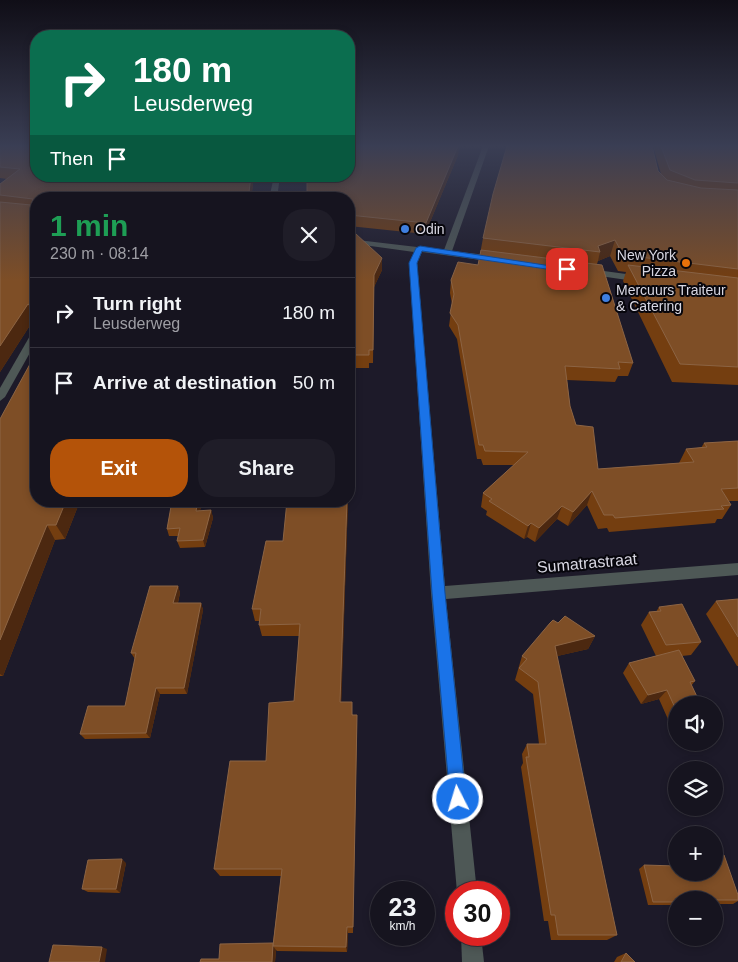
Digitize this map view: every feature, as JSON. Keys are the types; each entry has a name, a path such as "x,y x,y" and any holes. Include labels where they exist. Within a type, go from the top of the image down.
{"street":[{"path":"448,252 470,191"},
{"path":"355,242 420,248 504,260"},
{"path":"420,248 413,263 438,593 466,881"},
{"path":"576,270 652,280"},
{"path":"0,397 30,344"},
{"name":"Sumatrastraat","path":"438,593 738,569"},
{"path":"472,946 473,962"}],"building":[{"path":"0,191 249,191 30,192 30,199 0,195"},
{"path":"439,191 426,223 355,216 355,192 307,192"},
{"path":"494,191 738,191 738,269 623,255 615,240 598,246 600,252 483,238"},
{"path":"0,202 30,205 30,305 28,304 0,346"},
{"path":"355,234 382,258 374,275 373,350 369,350 369,355 355,355"},
{"path":"481,250 602,265 633,363 618,362 620,369 565,366 570,406 576,425 593,427 598,469 694,462 686,449 707,447 704,443 738,441 738,488 721,489 731,505 721,506 724,509 615,518 613,515 604,515 592,491 573,512 562,506 539,528 531,523 528,526 489,501 492,499 483,493 528,452 485,451 483,445 479,445 458,325 450,313 454,294 451,280 458,262 478,265"},
{"path":"628,265 738,278 738,367 680,364"},
{"path":"30,364 30,507 64,507 56,525 47,525 0,640 0,419"},
{"path":"171,507 197,507 196,511 211,510 203,540 177,541 180,528 167,529"},
{"path":"286,507 347,507 340,702 352,702 352,715 357,715 353,927 347,927 346,947 273,946 282,869 214,869 230,761 266,761 269,703 294,701 300,624 259,625 261,609 252,609 266,541 283,541"},
{"path":"150,586 178,586 173,603 201,603 184,688 156,688 146,733 80,734 88,706 125,706 136,653 131,653"},
{"path":"738,599 738,637 716,601"},
{"path":"682,604 701,642 666,645 649,612 661,611 659,607"},
{"path":"565,616 595,636 555,646 617,935 558,935 555,915 551,915 526,757 529,757 527,744 546,744 538,682 519,668 527,659 522,656 550,623 553,620 558,623"},
{"path":"679,650 695,681 690,682 697,696 670,696 667,690 648,695 629,663"},
{"path":"723,855 738,895 738,900 723,900 723,891 668,891 668,902 653,902 644,865 668,866 668,881 723,881"},
{"path":"122,859 116,889 82,889 88,860"},
{"path":"273,943 272,962 200,962 201,959 219,959 220,944"},
{"path":"53,945 102,947 99,962 49,962"},
{"path":"626,953 635,962 621,962"}],"place":[{"name":"Odin","path":"405,229"},
{"name":"New York Pizza","path":"686,263"},
{"name":"Mercuurs Traiteur & Catering","path":"606,298"}],"route":[{"path":"458,799 438,593 413,263 420,248 567,269"}]}
